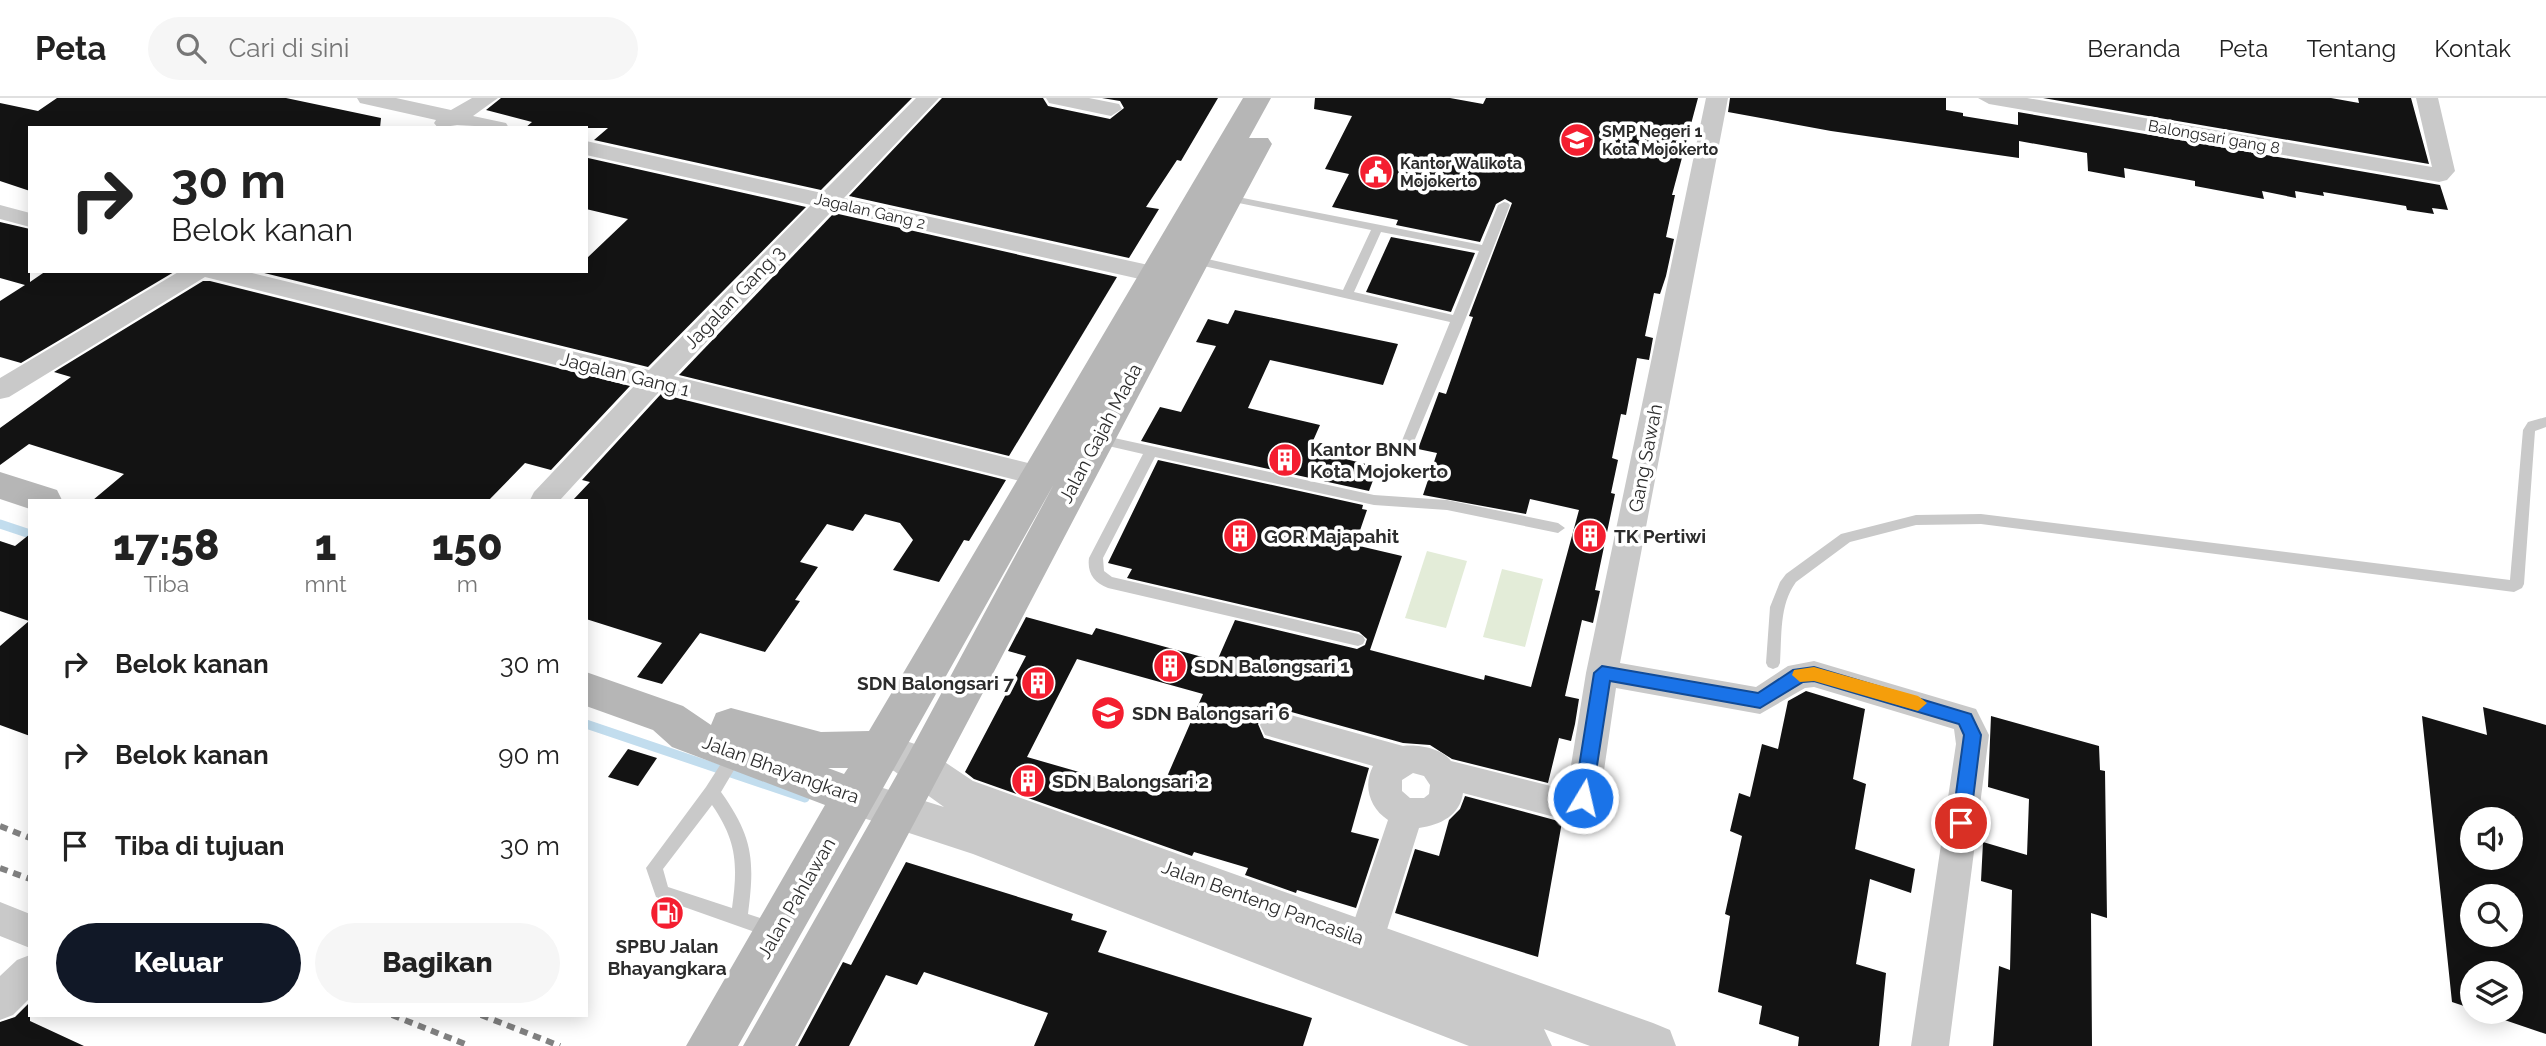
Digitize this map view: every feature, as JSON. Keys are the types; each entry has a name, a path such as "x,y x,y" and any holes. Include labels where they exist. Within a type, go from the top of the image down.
{"main road":[{"name":"Jalan Gajah Mada","path":"1215,196 1257,98"},
{"name":"Jalan Gajah Mada","path":"879,749 909,705 1040,476 1171,263 1283,98"},
{"name":"Jalan Gajah Mada","path":"922,770 1096,439 1171,263"},
{"path":"0,485 41,499"},
{"name":"Jalan Bhayangkara","path":"588,691 668,718 699,717 796,746 821,750 879,749"},
{"name":"Jalan Bhayangkara","path":"668,718 724,773 854,797"},
{"name":"Jalan Pahlawan","path":"710,1046 758,925 854,797 879,749"},
{"path":"768,1046 922,770"}],"street":[{"path":"368,98 445,123 477,126"},
{"path":"445,123 487,98"},
{"name":"Jagalan Gang 3","path":"545,499 654,381 928,98"},
{"path":"1057,98 1111,109"},
{"name":"Gang Sawah","path":"1443,773 1566,805 1581,802 1602,673 1717,98"},
{"name":"Balongsari gang 8","path":"1989,98 2439,176 2444,171 2427,98"},
{"name":"Jagalan Gang 2","path":"588,148 826,202 1171,263"},
{"path":"0,212 28,219"},
{"path":"0,390 195,273"},
{"name":"Jagalan Gang 1","path":"219,273 1040,476"},
{"path":"1602,673 1760,701 1799,675 1814,674 1965,719 1973,735 1930,1046"},
{"path":"1276,725 1403,760 1425,761 1443,773 1448,792 1445,801 1429,814 1407,814 1388,801 1384,792 1386,773 1403,760"},
{"name":"Jalan Benteng Pancasila","path":"879,749 907,758 958,794 1366,939 1512,1024"},
{"name":"Jalan Bhayangkara","path":"854,797 899,812"},
{"name":"Jalan Benteng Pancasila","path":"899,812 977,836 1512,1024 1653,1046"},
{"path":"1366,939 1407,814"},
{"path":"0,919 28,930"},
{"path":"0,1002 28,974"}],"lane":[{"path":"1215,196 1486,249"},
{"path":"1405,448 1504,205"},
{"path":"1347,295 1377,228"},
{"path":"1171,263 1347,295 1459,320"},
{"path":"1773,663 1779,602 1784,585 1791,578 1846,538 1916,520 1944,517 1981,519 2514,586 2517,584 2529,430 2533,425 2546,422"},
{"path":"1096,439 1150,453 1374,500 1439,504 1558,528"},
{"path":"1150,453 1096,558 1094,567 1097,575 1108,582 1358,640"},
{"path":"724,773 654,868 656,880 662,892 758,925"},
{"path":"724,773 732,820 743,842 743,889 758,925"}],"green space":[{"path":"1427,551 1467,561 1446,628 1405,618"},
{"path":"1502,569 1543,579 1525,647 1483,637"}],"building":[{"path":"57,98 286,98 381,118 380,126 28,126 28,190 0,181 0,103 38,111"},
{"path":"501,98 912,98 821,190 594,140 608,128 527,126 532,122 486,110"},
{"path":"942,98 1043,98 1048,106 1110,119 1124,108 1120,101 1102,98 1218,98 1181,161 1177,160 1146,207 1159,209 1129,258 849,196"},
{"path":"1315,98 1450,98 1483,104 1486,98 1698,98 1672,195 1675,195 1666,237 1674,239 1666,276 1660,294 1654,293 1645,336 1653,338 1649,360 1637,358 1626,415 1621,414 1612,458 1618,460 1611,493 1615,494 1595,590 1600,591 1593,623 1582,620 1565,696 1579,699 1575,724 1571,741 1559,738 1548,783 1452,759 1430,745 1403,743 1277,708 1264,713 1258,724 1264,738 1369,768 1351,832 1379,839 1356,908 1297,890 1296,893 1245,875 1248,868 1194,852 1192,856 974,779 965,772 1026,656 1008,651 1026,617 1092,635 1096,628 1217,661 1235,620 1357,649 1365,645 1367,639 1359,632 1127,578 1132,569 1108,563 1158,460 1363,505 1362,509 1367,510 1355,545 1402,556 1370,650 1484,680 1485,675 1531,687 1579,510 1530,499 1526,514 1423,495 1437,453 1418,449 1439,392 1446,394 1473,317 1469,316 1512,203 1505,199 1496,204 1480,242 1396,225 1398,220 1332,207 1349,174 1325,169 1352,116 1314,109","holes":["1077,659 1203,694 1159,795 1027,757"]},
{"path":"1730,98 1946,98 1946,110 1963,113 1963,116 2018,125 2018,112 2440,185 2448,210 2432,208 2434,214 2407,210 2406,206 2323,192 2324,196 2295,191 2296,198 2262,191 2264,199 2195,186 2195,181 2124,168 2125,178 2088,171 2087,153 2019,141 2019,158 1831,131 1728,112"},
{"path":"2043,98 2331,98 2359,103 2358,98 2411,98 2429,164"},
{"path":"588,158 806,207 648,367 264,273 588,273 588,257 628,219 588,209"},
{"path":"834,213 1117,277 1009,456 679,375"},
{"path":"0,222 28,229 30,282 43,273 172,273 21,363 0,357 0,301 25,285 0,278"},
{"path":"1391,237 1475,253 1451,312 1366,292"},
{"path":"203,281 210,281 630,386 551,470 525,463 490,499 94,499 124,474 29,444 0,465 0,428 71,377 54,372"},
{"path":"1235,310 1398,344 1383,385 1270,360 1248,408 1320,425 1309,450 1378,467 1369,491 1141,441 1160,407 1181,412 1216,346 1196,342 1208,319 1228,324"},
{"path":"661,394 1006,480 969,541 964,540 939,582 893,570 913,540 900,523 865,514 853,531 827,524 800,562 818,567 795,600 800,601 765,652 700,633 662,684 637,677 662,643 588,620 588,499 574,499 590,482 582,480"},
{"path":"28,536 28,621 0,611 0,541 15,546"},
{"path":"28,622 28,735 0,725 0,646"},
{"path":"1806,691 1865,709 1853,779 1866,784 1855,849 1915,869 1911,893 1870,879 1856,964 1886,973 1879,1046 1798,1046 1799,1037 1759,1024 1762,1006 1718,992 1730,916 1725,914 1742,836 1730,831 1739,793 1750,797 1762,744 1778,749 1788,701"},
{"path":"2483,707 2546,725 2546,1034 2516,1024 2523,1024 2523,961 2460,961 2460,1005 2452,1002 2422,716 2487,735"},
{"path":"1991,716 2099,746 2100,770 2105,771 2107,918 2091,913 2092,1046 1993,1046 1999,966 2010,970 2012,890 1981,881 1983,842 2027,855 2029,799 1988,787"},
{"path":"628,749 657,758 638,786 608,777"},
{"path":"1465,796 1562,822 1538,957 1395,913 1415,849 1439,856 1449,820 1460,809"},
{"path":"906,862 1073,914 1071,920 1107,931 1098,952 1312,1018 1303,1046 1034,1046 1048,1013 924,972 917,985 886,975 849,1046 798,1046 843,962 851,965"},
{"path":"28,1004 30,1021 84,1046 0,1046 0,1022 15,1017"}],"waterway":[{"path":"0,524 28,533"},
{"path":"588,725 805,798"}],"railway":[{"path":"0,826 28,837"},
{"path":"0,868 28,878"},
{"path":"397,1017 470,1046"},
{"path":"486,1017 560,1046"}],"slow traffic":[{"path":"1800,675 1814,674 1918,703"}],"place":[{"name":"SMP Negeri 1 Kota Mojokerto","path":"1577,140"},
{"name":"Kantor Walikota Mojokerto","path":"1376,172"},
{"name":"Kantor BNN Kota Mojokerto","path":"1285,460"},
{"name":"GOR Majapahit","path":"1240,536"},
{"name":"TK Pertiwi","path":"1590,536"},
{"name":"SDN Balongsari 1","path":"1170,666"},
{"name":"SDN Balongsari 7","path":"1038,683"},
{"name":"SDN Balongsari 6","path":"1108,713"},
{"name":"SDN Balongsari 2","path":"1028,781"},
{"name":"SPBU Jalan Bhayangkara","path":"667,913"}],"route":[{"path":"1583,798 1602,673 1760,701 1805,673 1965,719 1973,735 1961,823"}]}
